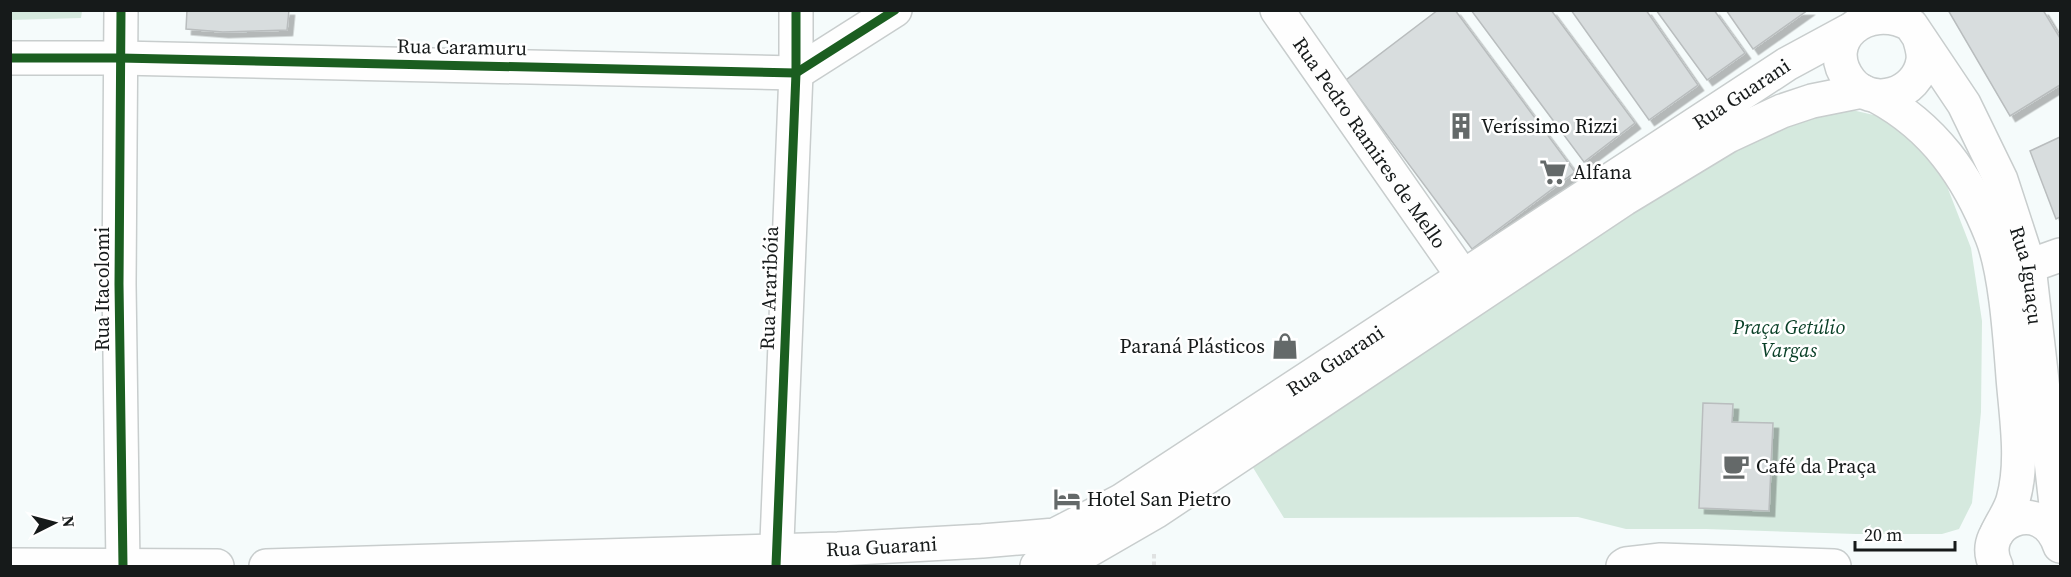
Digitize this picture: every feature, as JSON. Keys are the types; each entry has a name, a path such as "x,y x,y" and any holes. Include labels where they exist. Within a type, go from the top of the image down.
{"main road":[{"name":"Rua Itacolomi","path":"121,10 119,284 123,565"},
{"name":"Rua Araribóia","path":"776,558 796,73 796,10"},
{"path":"796,73 895,10"},
{"name":"Rua Pedro Ramires de Mello","path":"1277,10 1462,275"},
{"path":"1885,14 1899,17 1911,25 1917,24 1923,61 1914,81 1903,91 1890,96 1869,94 1851,82 1843,70 1842,45 1851,21 1858,21 1871,15 1885,14"},
{"name":"Rua Guarani","path":"266,567 776,558 860,548 1055,535 1120,501 1851,21"},
{"name":"Rua Iguaçu","path":"1917,24 1965,104 2001,180 2029,266 2061,540"},
{"name":"Rua Caramuru","path":"10,58 120,58 796,73"},
{"name":"Rua Guarani","path":"1037,567 1084,553 1155,512 1624,200 1728,136 1782,111 1812,101 1869,94"},
{"name":"Rua Iguaçu","path":"1869,94 1902,110 1935,138 1967,184 1993,239 2006,305 2016,427 2017,483 2012,502 1997,533"},
{"path":"2029,266 2061,255"},
{"path":"1996,567 1992,546 1997,533 2005,524 2028,516 2046,523 2056,532 2061,546"},
{"path":"2058,567 2061,554"},
{"path":"1623,567 1626,564 1661,560 1834,567"},
{"path":"10,565 217,567"}],"green space":[{"path":"11,10 82,11 81,18 11,20"},
{"name":"Praça Getúlio Vargas","path":"1839,107 1878,116 1903,129 1943,176 1971,248 1982,321 1981,412 1972,503 1959,529 1942,534 1856,534 1626,529 1578,517 1284,518 1252,466 1744,138"}],"building":[{"path":"187,10 289,10 287,30 223,32 186,29"},
{"name":"Veríssimo Rizzi","path":"1438,10 1455,10 1575,172 1472,249 1346,80"},
{"path":"1471,10 1551,10 1635,123 1584,162"},
{"path":"1571,10 1646,10 1698,85 1649,120"},
{"path":"1656,10 1714,10 1745,53 1707,80"},
{"path":"1726,10 1808,10 1753,49"},
{"path":"1948,10 2043,10 2060,38 2060,85 2010,116"},
{"path":"2060,137 2060,217 2056,219 2030,151"},
{"name":"Café da Praça","path":"1703,403 1733,404 1732,422 1773,423 1769,511 1699,508"}],"cycle path":[{"path":"121,10 119,284 123,566"},
{"path":"776,566 796,73 796,10"},
{"path":"10,58 120,58 796,73 895,10"}],"place":[{"name":"Veríssimo Rizzi","path":"1461,126"},
{"name":"Alfana","path":"1553,172"},
{"name":"Paraná Plásticos","path":"1285,346"},
{"name":"Café da Praça","path":"1736,466"},
{"name":"Hotel San Pietro","path":"1067,499"}]}
